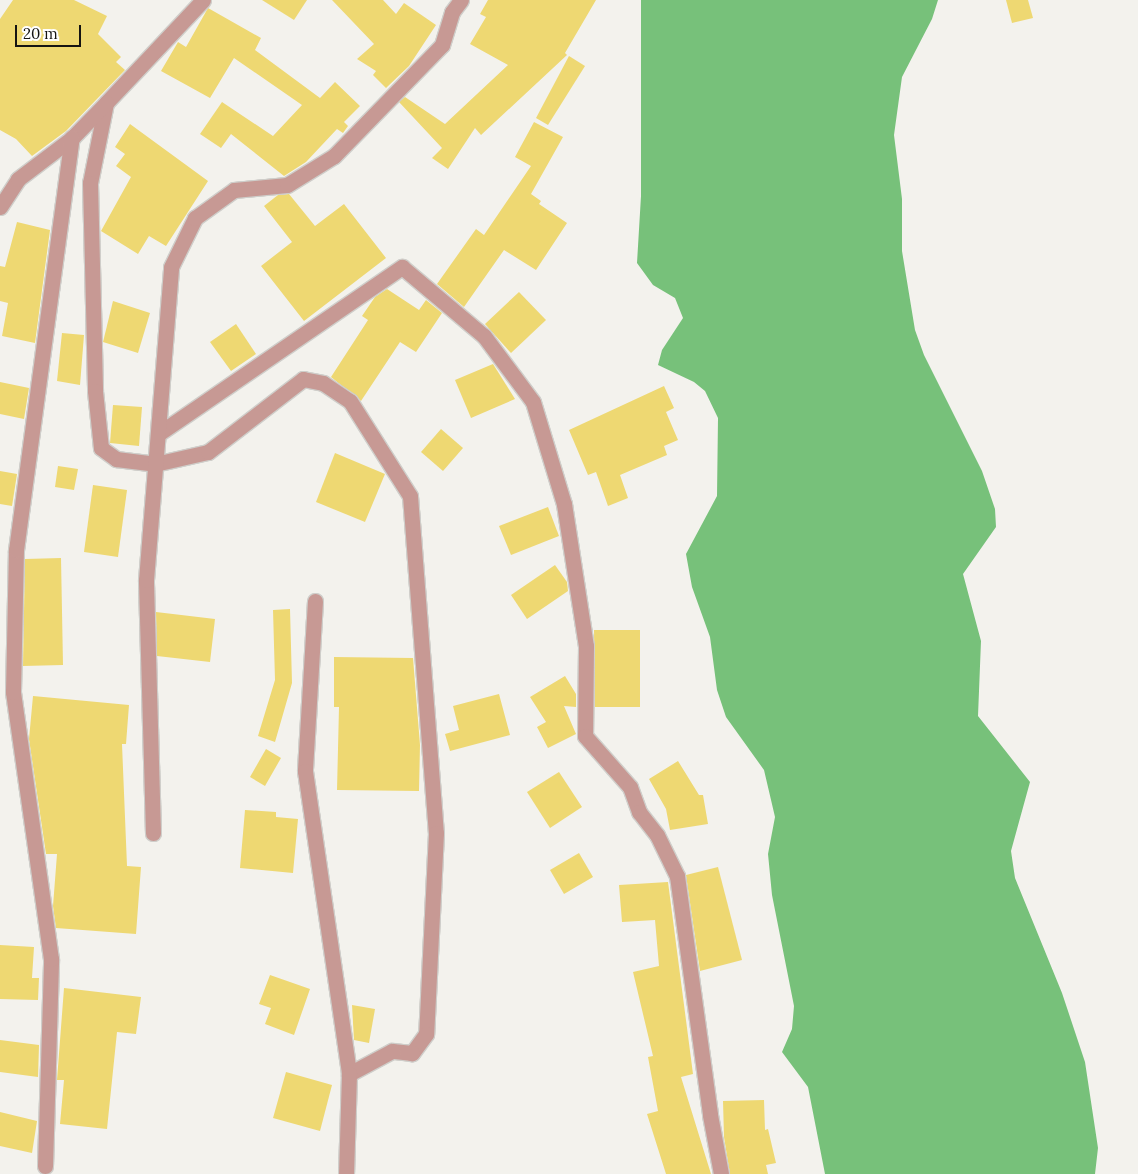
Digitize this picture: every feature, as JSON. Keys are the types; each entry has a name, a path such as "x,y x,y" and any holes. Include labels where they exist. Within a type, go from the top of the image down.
{"street":[{"path":"0,207 18,179 72,138 203,0"},
{"path":"153,833 146,580 171,266 196,218 234,190 287,185 334,156 442,45 452,12 461,0"},
{"path":"106,103 90,183 95,392 101,448 116,459 155,464 208,452 303,379 323,383 350,401 410,496 436,833 426,1034 412,1052 392,1051 349,1074"},
{"path":"45,1166 50,959 13,692 16,559 72,138"},
{"path":"158,434 402,267 484,336 534,402 564,504 586,646 585,736 630,787 639,812 657,835 677,876 710,1115 721,1174"},
{"path":"314,601 305,771 349,1074 346,1174"}],"green space":[{"path":"641,0 938,0 932,19 902,77 894,135 902,199 902,251 915,330 924,355 982,471 995,509 996,527 963,574 981,641 978,716 1030,782 1011,851 1015,878 1062,993 1085,1062 1098,1148 1095,1174 825,1174 808,1087 782,1052 792,1029 794,1006 772,895 768,854 775,817 764,770 726,717 717,690 710,637 692,587 686,554 717,496 718,418 705,391 694,382 658,365 662,350 683,318 675,298 653,285 637,263 641,196"}],"building":[{"path":"13,0 74,0 107,16 98,34 121,57 116,62 125,70 66,131 32,156 16,139 0,130 0,19"},
{"path":"262,0 307,0 294,20"},
{"path":"332,0 383,0 396,14 404,3 436,25 409,66 386,88 373,75 376,71 357,59 374,44"},
{"path":"488,0 596,0 565,53 567,55 481,135 475,128 448,169 432,158 442,148 399,102 405,97 445,124 508,65 470,44 486,17 480,14"},
{"path":"1006,0 1028,0 1033,18 1012,23"},
{"path":"208,8 261,38 255,50 320,98 335,82 360,106 344,122 348,126 343,133 337,129 306,162 284,176 231,134 221,148 200,134 222,102 273,136 302,105 234,58 210,98 161,71 178,42 186,47"},
{"path":"569,56 585,66 548,125 536,118"},
{"path":"534,122 563,137 531,194 541,201 539,204 567,223 536,270 504,250 464,307 437,284 476,229 484,235 531,166 515,157"},
{"path":"130,124 208,181 166,246 149,236 138,254 101,231 131,177 116,166 125,154 115,147"},
{"path":"289,194 315,226 344,204 386,258 304,321 261,266 292,242 264,206 278,195"},
{"path":"17,222 50,230 35,343 2,336 8,303 0,301 0,266 5,267"},
{"path":"387,289 419,310 426,300 442,313 416,352 400,342 361,401 331,377 368,320 362,316 375,297"},
{"path":"519,292 546,320 511,353 485,324"},
{"path":"113,301 150,313 138,353 103,342"},
{"path":"236,324 256,354 231,371 210,342"},
{"path":"62,333 84,335 80,385 57,381"},
{"path":"493,364 515,399 471,418 455,380"},
{"path":"0,382 29,388 24,419 0,414"},
{"path":"664,386 674,408 666,412 678,440 664,446 667,455 620,475 628,498 608,506 596,472 588,475 569,430"},
{"path":"113,405 142,407 139,446 110,443"},
{"path":"441,429 463,448 443,471 421,452"},
{"path":"335,453 385,474 365,522 316,502"},
{"path":"58,466 78,469 74,490 55,487"},
{"path":"0,471 17,474 12,506 0,504"},
{"path":"93,485 127,490 118,557 84,552"},
{"path":"548,507 559,536 511,555 499,526"},
{"path":"61,558 63,665 23,666 25,559"},
{"path":"555,565 567,582 568,591 527,619 511,595"},
{"path":"290,609 292,683 275,742 258,736 275,680 273,610"},
{"path":"156,612 215,619 210,662 157,656"},
{"path":"594,630 640,630 640,707 595,707"},
{"path":"334,657 413,658 420,745 419,791 337,790 339,707 334,707"},
{"path":"565,676 576,694 576,707 564,706 576,734 548,748 537,727 546,722 530,697"},
{"path":"499,694 510,735 450,751 445,734 459,730 453,706"},
{"path":"33,696 129,705 126,744 122,744 127,866 141,867 136,934 56,928 53,906 57,854 46,854 29,739"},
{"path":"266,749 281,758 265,786 250,777"},
{"path":"678,761 699,795 703,795 708,824 670,830 666,809 649,779"},
{"path":"559,772 582,807 550,828 527,792"},
{"path":"245,810 276,812 276,817 298,819 293,873 240,868"},
{"path":"579,853 593,877 564,894 550,870"},
{"path":"718,867 742,960 700,971 686,875"},
{"path":"668,882 693,1074 681,1077 711,1174 666,1174 647,1114 658,1111 648,1057 653,1056 633,972 659,966 655,920 622,922 619,885"},
{"path":"0,945 34,947 32,978 39,978 38,1000 0,999"},
{"path":"270,975 310,989 294,1035 265,1024 271,1008 259,1004"},
{"path":"64,988 141,997 136,1034 117,1032 107,1129 60,1124 64,1080 57,1080"},
{"path":"352,1005 375,1009 369,1043 354,1040"},
{"path":"0,1040 39,1045 38,1077 0,1072"},
{"path":"286,1072 332,1085 320,1131 273,1118"},
{"path":"764,1100 765,1130 768,1129 776,1163 766,1165 768,1174 730,1174 724,1137 723,1101"},
{"path":"0,1112 37,1121 32,1153 0,1146"}]}
